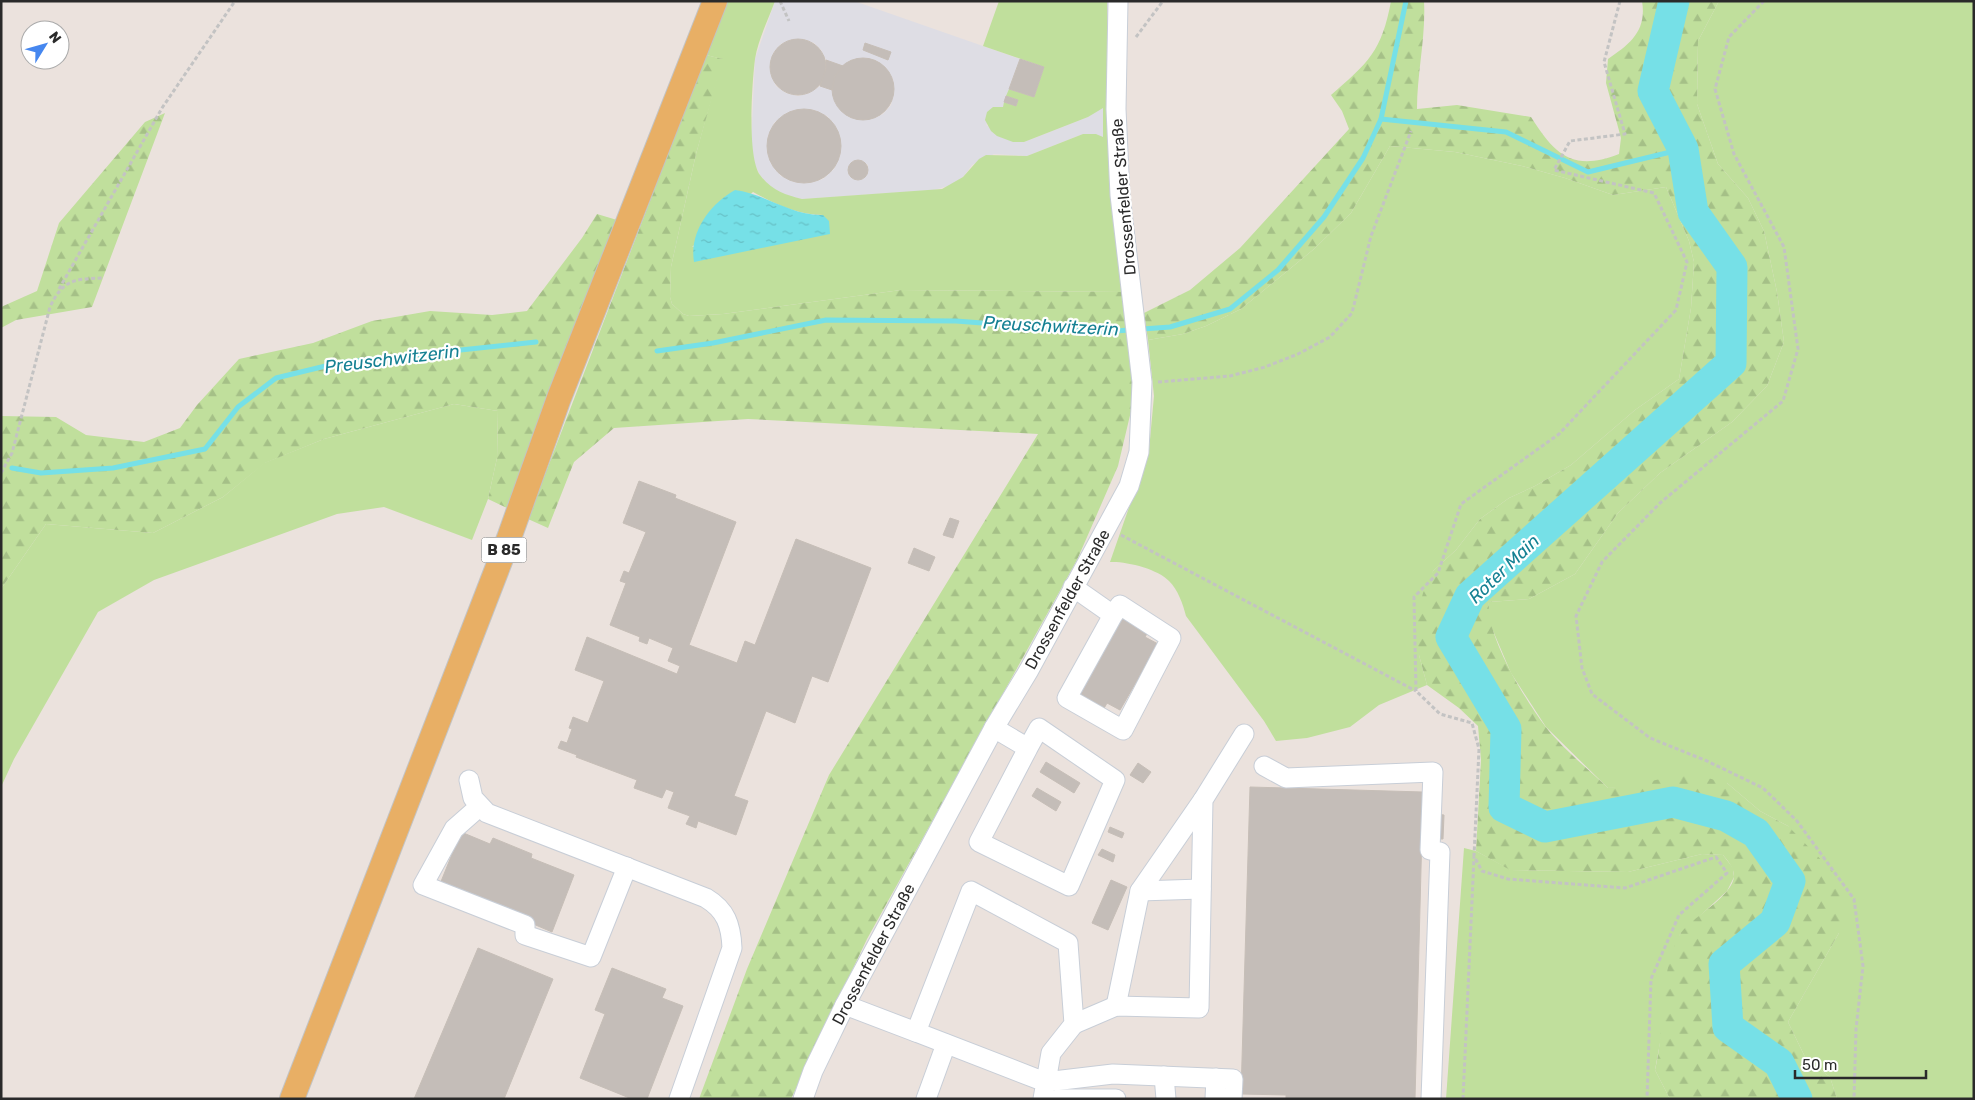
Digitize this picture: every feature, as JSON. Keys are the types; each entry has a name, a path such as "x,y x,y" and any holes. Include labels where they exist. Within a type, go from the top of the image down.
{"main road":[{"name":"B 85","path":"292,1099 509,538 559,398 715,1"}],"street":[{"name":"Drossenfelder Straße","path":"803,1099 813,1071 845,1005 994,728 1029,670 1129,486 1139,452 1142,377 1120,195 1116,109 1118,1"},
{"path":"1073,587 1113,615"},
{"path":"1120,605 1171,638 1123,730 1067,698 1113,615 1120,605"},
{"path":"994,728 1028,748"},
{"path":"1040,728 1116,780 1069,886 979,842 1028,748 1040,728"},
{"path":"1116,1006 1140,891 1203,800 1244,734"},
{"path":"1264,766 1286,778 1433,772 1430,850 1440,852 1431,1099"},
{"path":"469,780 469,790 479,807 487,813 627,867 716,904 726,915 732,933 732,948 678,1099"},
{"path":"1044,1091 1051,1053 1074,1024 1116,1006 1199,1008 1203,800"},
{"path":"479,807 454,829 423,885 526,925 524,935 591,957 627,867"},
{"path":"1140,891 1201,889"},
{"path":"916,1032 971,891 1068,943 1074,1024"},
{"path":"845,1005 946,1044 1044,1091 1113,1074 1216,1078 1232,1079 1232,1099"},
{"path":"926,1099 946,1044"},
{"path":"1058,1099 1114,1099 1113,1074"},
{"path":"1164,1076 1166,1099"},
{"path":"1216,1078 1216,1099"}],"path":[{"path":"1,473 12,452 50,307 162,108 235,1"},
{"path":"780,1 789,21"},
{"path":"1118,52 1141,32 1163,1"},
{"path":"1416,691 1414,597 1438,573 1461,504 1559,434 1676,310 1687,262 1654,193 1554,170 1570,141 1625,134 1604,62 1620,1"},
{"path":"1764,1 1730,37 1715,88 1734,154 1784,247 1798,349 1783,401 1660,503 1602,562 1576,616 1582,668 1592,694 1650,738 1707,761 1763,788 1797,821 1854,899 1863,966 1856,1029 1854,1099"},
{"path":"1142,377 1230,376 1264,367 1298,354 1330,337 1352,314 1371,236 1411,131"},
{"path":"59,289 78,278 103,278"},
{"path":"1106,527 1416,691 1440,714 1472,723 1479,749 1463,1099"},
{"path":"1474,856 1482,871 1508,879 1625,888 1716,857 1727,873 1679,915 1651,979 1646,1099"}],"shaded area":[{"path":"775,1 854,1 1020,59 1003,107 986,125 1019,142 1024,142 1088,117 1103,107 1103,138 1096,134 1083,134 1027,156 994,154 972,165 963,177 951,185 934,190 802,199 784,195 768,185 754,163 751,147 755,59","holes":["803,39 814,43 821,50 826,60 843,66 852,60 864,58 875,60 886,68 893,79 894,92 891,105 883,114 872,119 860,120 849,117 840,109 832,90 820,86 809,93 798,96 786,93 776,86 771,75 770,63 774,52 781,44","799,109 814,110 827,116 836,127 841,141 840,156 834,169 823,179 809,183 794,182 781,176 772,165 767,151 768,136 774,123 785,114","861,160 868,165 868,173 863,179 855,180 849,175 848,167 853,161"]}],"green space":[{"path":"726,1 775,1 756,52 752,137 753,153 760,175 769,185 779,191 802,199 942,189 963,177 979,159 986,155 1027,156 1083,134 1096,134 1103,137 1103,108 1088,117 1024,142 1013,142 997,136 991,131 985,120 987,112 993,107 1003,107 1004,102 1016,106 1018,100 1006,96 1009,89 1034,97 1044,67 983,46 999,1 1107,1 1110,150 1122,292 901,290 723,314 689,316 683,314 672,304 670,297 671,267 696,154 722,59 706,55","holes":["753,192 778,205 795,211 823,215 692,247"]},
{"path":"1391,1 1424,1 1424,28 1417,109 1457,105 1531,117 1557,150 1577,160 1589,161 1619,154 1621,138 1606,83 1608,59 1635,36 1642,21 1642,1 1719,1 1698,41 1697,104 1718,164 1748,198 1764,231 1777,292 1784,342 1767,386 1732,422 1660,473 1618,513 1575,574 1529,599 1489,602 1490,616 1500,649 1517,683 1536,714 1559,742 1608,788 1633,785 1688,773 1727,783 1760,811 1788,826 1836,875 1844,892 1839,933 1788,1022 1806,1059 1830,1077 1837,1099 1670,1099 1655,1070 1665,984 1672,951 1684,929 1728,890 1733,882 1734,874 1731,866 1723,855 1702,854 1628,872 1510,870 1476,851 1481,760 1478,726 1459,708 1427,685 1419,655 1416,621 1423,593 1433,571 1456,550 1480,519 1509,498 1535,486 1571,465 1635,410 1679,379 1691,308 1694,262 1689,241 1666,187 1613,195 1565,178 1522,166 1455,152 1390,146 1351,213 1314,249 1241,309 1206,326 1183,334 1148,340 1144,313 1190,290 1240,248 1349,129 1342,111 1331,95 1355,74 1371,55 1383,32"},
{"path":"1719,1 1974,1 1974,1099 1837,1099 1830,1077 1806,1059 1788,1022 1839,933 1788,826 1760,811 1727,783 1608,788 1546,727 1511,673 1488,619 1489,602 1529,599 1575,574 1618,513 1660,473 1732,422 1767,386 1784,342 1777,292 1764,231 1748,198 1718,164 1697,104 1698,41"},
{"path":"706,55 723,59 696,154 671,267 670,297 672,304 683,314 689,316 723,314 901,290 1122,292 1132,371 1132,407 1118,466 1077,560 867,939 791,1099 699,1099 747,969 829,775 1038,434 748,419 614,428 574,462 548,528 528,519"},
{"path":"165,113 92,307 16,320 1,328 1,307 37,291 59,223 145,122"},
{"path":"1390,146 1455,152 1522,166 1565,178 1613,195 1666,187 1689,241 1694,262 1691,308 1679,379 1635,410 1571,465 1535,486 1509,498 1480,519 1456,550 1433,571 1419,655 1427,685 1379,705 1350,727 1307,738 1276,741 1264,721 1186,616 1180,597 1169,581 1150,569 1110,562 1149,450 1154,396 1148,340 1183,334 1206,326 1241,309 1314,249 1351,213"},
{"path":"597,214 617,220 507,508 488,499 497,458 498,411 454,404 324,439 265,463 223,497 153,533 46,524 1,589 1,416 56,417 86,435 144,442 180,428 197,405 239,359 313,343 372,321 430,311 492,315 527,311 582,238"},
{"path":"454,404 498,411 497,458 488,499 472,540 384,507 337,514 154,580 98,612 14,759 1,787 1,589 46,524 153,533 223,497 264,463 324,439"},
{"path":"1464,848 1476,851 1511,870 1628,872 1702,854 1723,855 1733,868 1734,877 1727,891 1680,934 1655,1070 1670,1099 1446,1099"}],"water":[{"path":"735,190 746,192 789,209 823,215 829,221 830,234 694,262 695,240 703,220 717,203"}],"building":[{"path":"793,39 803,39 818,47 824,56 826,67 824,78 818,87 803,95 793,95 782,90 775,83 770,72 770,62 775,51 782,44"},
{"path":"865,43 891,52 888,60 863,50"},
{"path":"863,58 880,63 885,67 889,72 894,89 889,106 885,111 880,115 863,120 846,115 841,111 837,106 832,89 837,72 841,67 846,63"},
{"path":"1020,59 1044,67 1034,97 1009,89"},
{"path":"826,60 843,66 835,76 832,90 820,86 826,69"},
{"path":"1006,96 1018,100 1016,106 1004,102"},
{"path":"804,109 825,115 835,125 841,146 835,167 825,177 804,183 783,177 773,167 767,146 773,125 783,115"},
{"path":"854,160 862,160 868,166 868,174 862,180 854,180 848,174 848,166"},
{"path":"639,481 676,495 675,498 736,522 689,645 737,663 745,641 755,645 796,539 871,568 828,682 812,676 795,723 766,711 734,796 748,801 736,835 698,821 696,828 686,824 690,816 668,808 674,792 666,789 662,798 634,788 637,780 576,757 577,755 558,748 561,741 567,743 572,729 569,728 573,717 588,723 604,681 575,670 587,637 677,674 680,666 668,661 673,648 649,638 647,644 639,641 640,637 610,625 626,583 620,581 624,571 629,573 646,532 623,523"},
{"path":"950,518 959,521 953,538 943,535"},
{"path":"914,548 935,557 929,571 908,563"},
{"path":"1123,617 1148,632 1145,637 1158,644 1120,710 1107,703 1102,712 1077,698"},
{"path":"1046,762 1080,783 1074,793 1040,772"},
{"path":"1138,763 1151,772 1143,783 1130,775"},
{"path":"1250,787 1423,792 1415,1099 1286,1099 1286,1095 1241,1094"},
{"path":"1037,788 1061,802 1056,811 1032,796"},
{"path":"1436,814 1444,815 1443,839 1434,839"},
{"path":"1110,827 1124,833 1122,838 1108,832"},
{"path":"461,832 490,844 493,838 532,854 531,858 574,875 552,932 440,884"},
{"path":"1102,849 1115,855 1113,862 1098,855"},
{"path":"1111,880 1127,887 1108,930 1092,923"},
{"path":"478,948 553,979 504,1099 414,1099"},
{"path":"612,968 666,989 662,998 683,1006 647,1099 632,1099 580,1078 605,1014 595,1010"}],"waterway":[{"name":"Preuschwitzerin","path":"657,351 713,343 826,320 956,321 1102,332 1170,327 1230,309 1278,270 1324,217 1363,158 1381,119 1406,1"},
{"name":"Roter Main","path":"1674,1 1653,91 1683,149 1693,212 1732,267 1731,363 1470,596 1451,637 1506,729 1504,807 1545,827 1673,802 1726,816 1756,833 1790,881 1775,922 1724,964 1728,1027 1779,1063 1797,1099"},
{"path":"1381,119 1506,132 1588,172 1683,149"},
{"name":"Preuschwitzerin","path":"12,468 41,473 113,468 205,449 238,407 276,378 338,363 536,342"}]}
